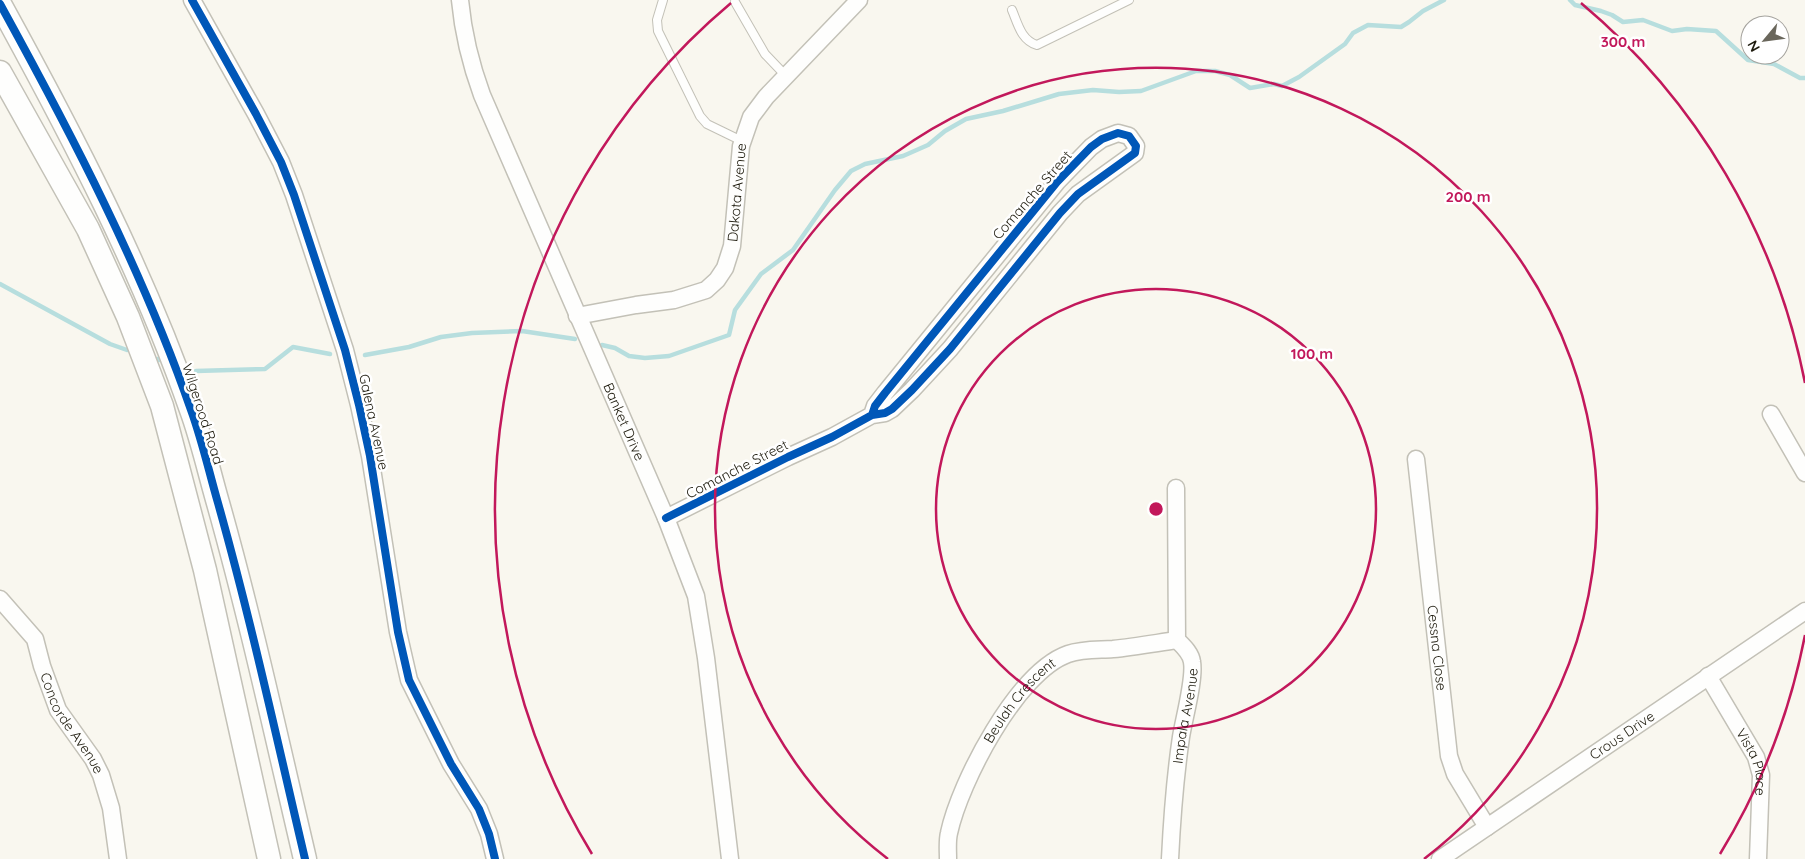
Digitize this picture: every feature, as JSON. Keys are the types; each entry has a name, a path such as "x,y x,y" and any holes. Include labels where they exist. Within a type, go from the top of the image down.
{"street":[{"name":"Galena Avenue","path":"192,0 281,162 294,196 345,350 359,404 370,456 398,632 409,680 451,764 479,809 490,834 495,859"},
{"name":"Banket Drive","path":"460,0 462,19 477,82 666,518 696,596 730,859"},
{"name":"Dakota Avenue","path":"577,316 674,300 706,290 717,280 725,268 732,246 742,141 751,117 757,107 857,0"},
{"name":"Wilgerood Road","path":"0,4 64,120 127,252 168,345 192,413 235,564 305,859"},
{"path":"0,72 88,229 128,318 162,406 205,570 269,859"},
{"name":"Comanche Street","path":"666,518 832,437 872,415 885,413 892,409 950,349 1060,213 1078,194 1135,153 1136,146 1129,136 1118,134 1102,139 1091,147 1057,182 885,393 875,406 872,415"},
{"path":"1770,414 1805,473"},
{"name":"Cessna Close","path":"1416,459 1444,720 1451,765 1487,827"},
{"path":"1176,488 1177,640"},
{"name":"Concorde Avenue","path":"0,599 35,639 42,666 58,710 93,759 101,775 111,808 118,859"},
{"name":"Crous Drive","path":"1440,859 1805,611"},
{"name":"Beulah Crescent","path":"948,859 948,834 966,779 1007,710 1028,684 1054,661 1068,654 1177,640"},
{"name":"Impala Avenue","path":"1170,859 1172,812 1192,671 1192,660 1186,649 1177,640"},
{"name":"Vista Place","path":"1708,676 1756,757 1761,776 1758,859"}],"lane":[{"path":"664,0 657,20 658,31 700,116 707,124 742,141"},
{"path":"1012,10 1025,38 1037,45 1129,0"},
{"path":"735,2 765,54 786,77"}],"waterway":[{"path":"602,345 615,348 629,356 645,358 669,356 729,335 735,310 761,274 793,250 835,190 851,171 865,164 903,156 928,145 945,131 966,119 1003,111 1059,94 1093,90 1141,91 1196,71 1215,71 1230,75 1250,88 1274,84 1282,86 1299,77 1345,44 1353,33 1368,25 1401,27 1423,11 1444,0"},
{"path":"1570,0 1575,5 1601,11 1623,22 1643,20 1672,31 1687,29 1716,31 1748,60 1774,64 1800,78 1805,78"},
{"path":"0,284 110,344 127,350"},
{"path":"365,355 409,347 441,337 472,333 522,331 575,339"},
{"path":"196,371 265,369 293,347 330,354"}],"cycle path":[{"path":"192,0 256,114 281,162 294,195 345,350 359,405 370,456 398,632 409,680 451,764 479,809 489,834 495,859"},
{"path":"0,4 79,153 128,254 172,357 191,410 242,591 305,859"},
{"path":"666,518 832,437 872,415 885,413 892,409 950,349 1060,213 1078,194 1135,153 1136,146 1129,136 1118,133 1102,139 1091,147 1057,182 885,393 875,406 872,415"}]}
